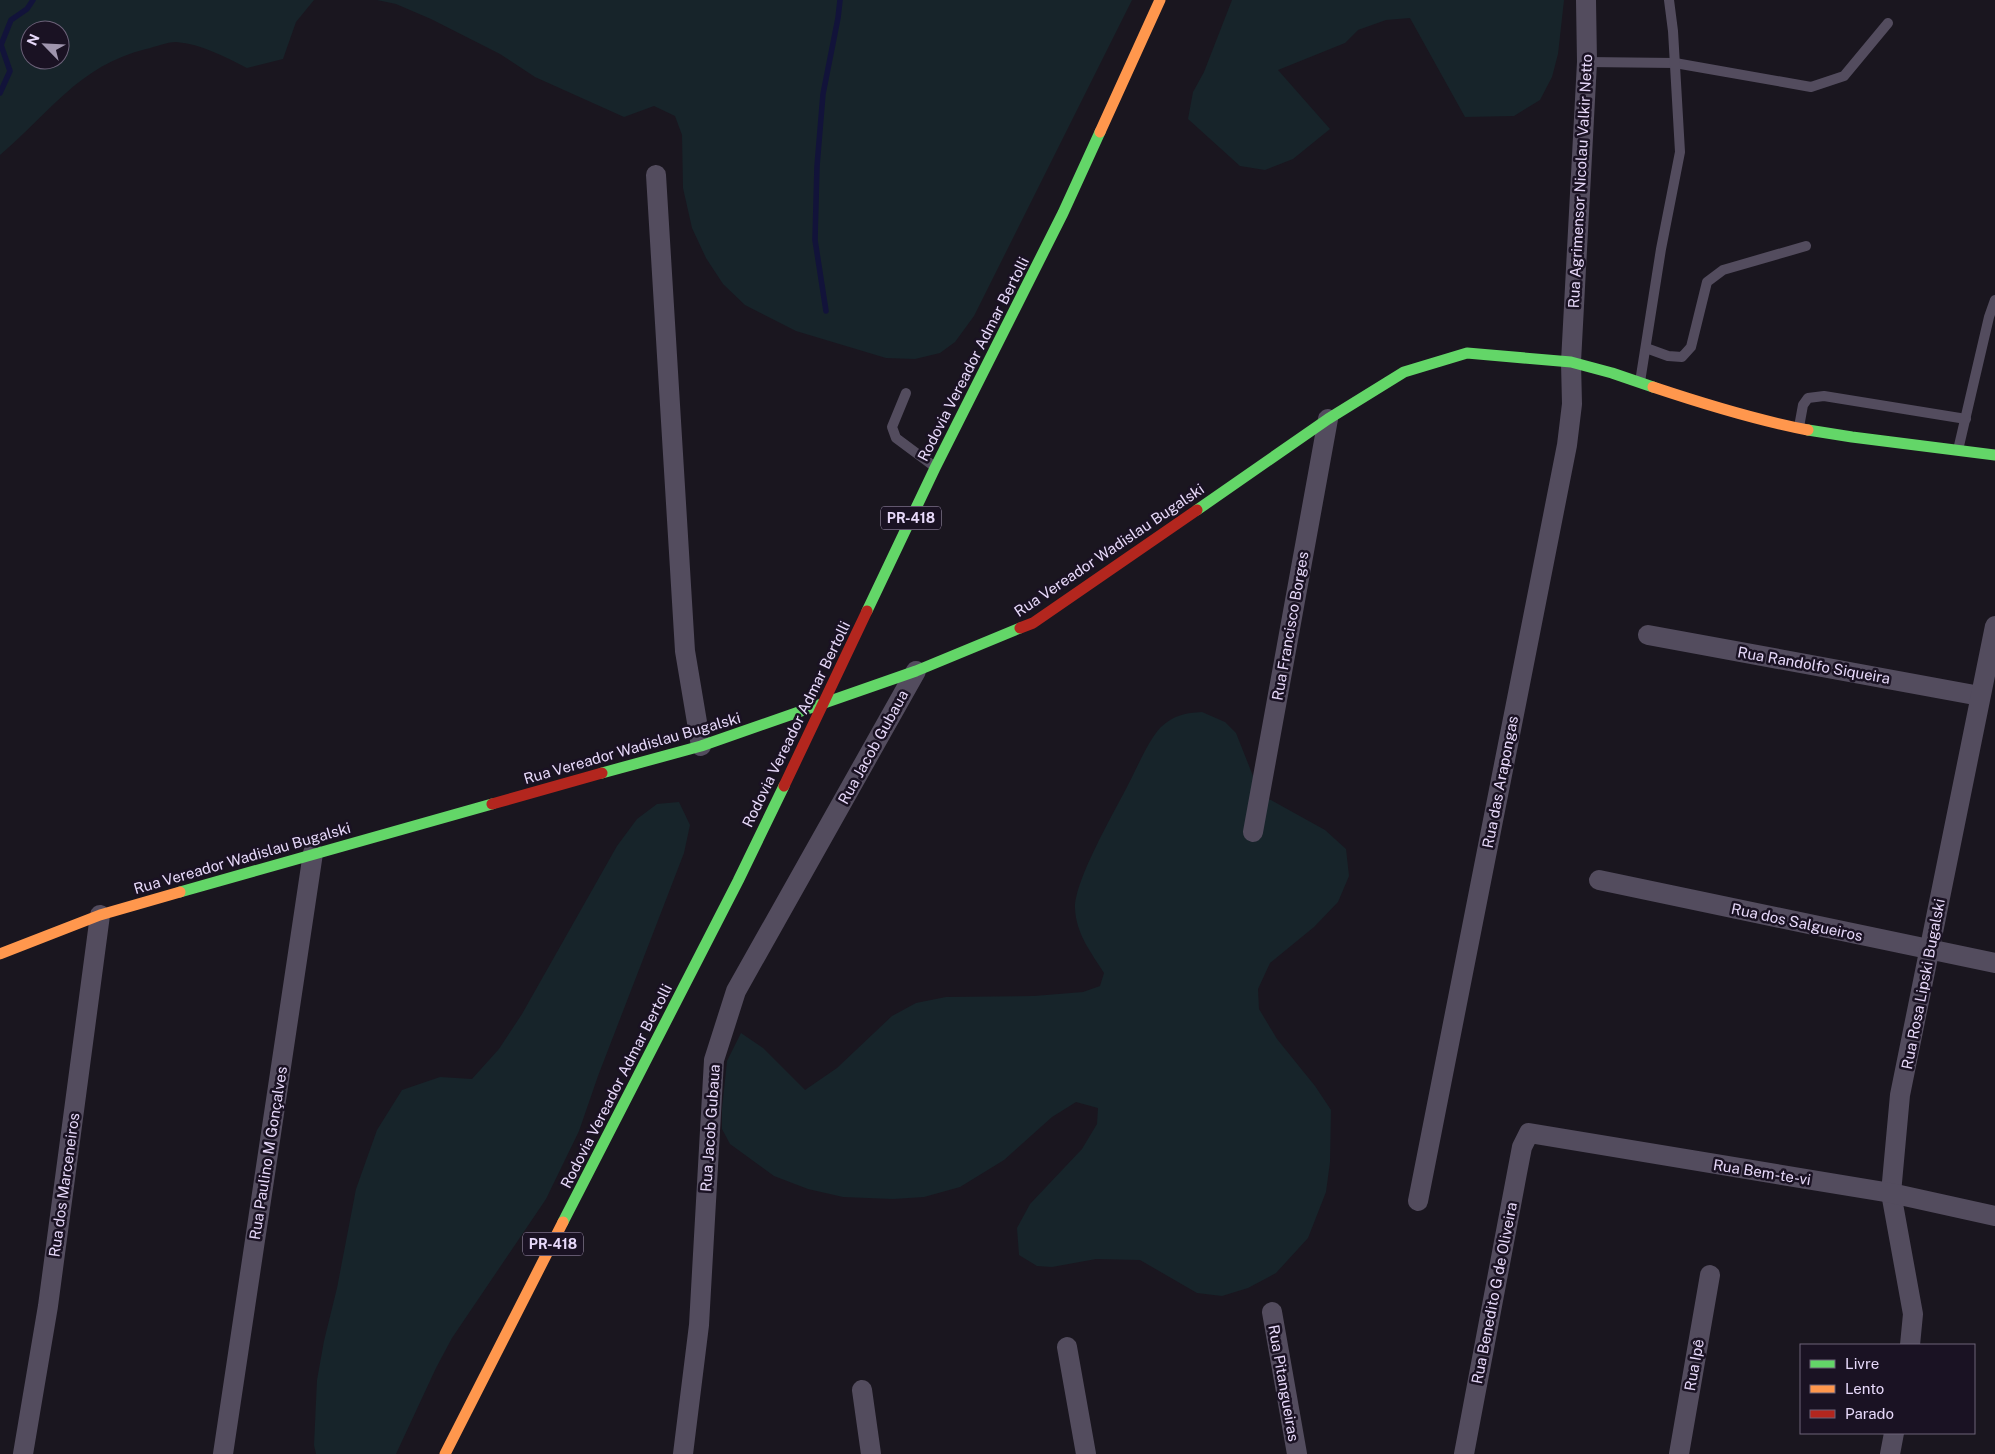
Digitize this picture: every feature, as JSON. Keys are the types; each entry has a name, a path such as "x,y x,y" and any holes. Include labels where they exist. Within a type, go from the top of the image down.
{"main road":[{"name":"Rodovia Vereador Admar Bertolli","path":"445,1454 738,882 935,468 1063,213 1160,0"},
{"name":"Rua Vereador Wadislau Bugalski","path":"0,954 100,915 313,853 707,744 916,671 1033,623 1328,419 1404,372 1466,353 1571,362 1770,424 1995,455"}],"street":[{"name":"Rua Agrimensor Nicolau Valkir Netto","path":"1571,362 1587,62 1586,0"},
{"path":"656,175 685,651 707,744"},
{"name":"Rua das Arapongas","path":"1418,1201 1567,445 1572,404 1571,362"},
{"name":"Rua Francisco Borges","path":"1253,832 1328,419"},
{"name":"Rua Rosa Lipski Bugalski","path":"1910,1344 1913,1314 1891,1193 1900,1094 1995,626"},
{"name":"Rua Randolfo Siqueira","path":"1648,635 1980,696"},
{"name":"Rua Jacob Gubaua","path":"683,1454 699,1326 714,1060 736,991 916,671"},
{"name":"Rua Paulino M Gonçalves","path":"223,1454 313,853"},
{"name":"Rua dos Salgueiros","path":"1599,880 1995,963"},
{"name":"Rua dos Marceneiros","path":"23,1454 48,1306 100,915"},
{"name":"Rua Bem-te-vi","path":"1529,1133 1891,1193 1995,1216"},
{"name":"Rua Benedito G de Oliveira","path":"1464,1454 1522,1147 1529,1133"},
{"name":"Rua Ipê","path":"1679,1454 1710,1276"},
{"name":"Rua Pitangueiras","path":"1272,1312 1297,1454"},
{"path":"1067,1347 1086,1454"},
{"path":"862,1390 871,1454"},
{"path":"1890,1454 1894,1434"}],"lane":[{"path":"1640,383 1661,249 1680,152 1669,0"},
{"path":"1587,62 1674,63 1811,87 1844,76 1888,22"},
{"path":"1646,348 1668,356 1682,358 1691,347 1706,282 1723,270 1806,246"},
{"path":"1958,451 1989,317 1995,300"},
{"path":"906,394 892,427 896,438 935,468"},
{"path":"1798,428 1803,405 1808,398 1824,396 1966,419"}],"shaded area":[{"path":"0,0 314,0 296,22 283,59 247,68 222,55 195,45 176,42 161,45 122,57 83,79 0,155"},
{"path":"377,0 1132,0 974,316 955,342 940,353 915,359 886,358 796,331 745,305 723,284 706,258 692,228 683,188 682,135 675,116 654,106 624,117 535,77 500,54 431,19 396,4"},
{"path":"1232,0 1564,0 1558,54 1552,77 1540,100 1514,116 1465,117 1410,18 1386,20 1358,30 1345,43 1278,70 1330,129 1293,159 1265,170 1240,166 1188,119 1193,92 1204,72"},
{"path":"1202,712 1225,722 1236,733 1253,776 1269,799 1325,830 1346,849 1349,876 1338,902 1314,927 1270,963 1258,989 1259,1009 1277,1039 1315,1086 1331,1110 1330,1162 1326,1192 1308,1238 1276,1273 1248,1288 1222,1296 1197,1293 1140,1260 1096,1259 1052,1267 1037,1266 1019,1255 1017,1228 1030,1204 1082,1149 1097,1124 1098,1108 1076,1102 1052,1117 1004,1160 960,1187 924,1197 893,1199 843,1197 808,1189 774,1176 730,1144 722,1129 722,1109 727,1061 741,1033 763,1048 805,1090 837,1068 892,1016 916,1003 946,997 1034,996 1083,992 1100,986 1104,973 1081,934 1076,917 1075,908 1081,880 1106,827 1157,732 1175,717"},
{"path":"679,802 690,825 684,853 598,1076 579,1131 546,1199 452,1338 396,1454 316,1454 314,1445 317,1380 324,1341 337,1288 356,1189 377,1130 402,1090 440,1077 472,1079 499,1049 522,1014 617,846 637,819 657,804"}],"waterway":[{"path":"0,93 10,71 1,45 11,20 27,9 33,0"},
{"path":"826,311 815,240 817,166 823,94 840,0"}],"traffic: fast":[{"path":"867,611 935,468 1063,213 1100,132"},
{"path":"1197,510 1328,419 1404,372 1467,353 1571,362 1653,387"},
{"path":"1808,430 1995,455"},
{"path":"602,773 701,746 916,671 1020,628"},
{"path":"563,1222 738,881 784,786"},
{"path":"180,892 492,804"}],"traffic: slow":[{"path":"1100,132 1160,0"},
{"path":"1653,387 1730,411 1808,430"},
{"path":"0,954 100,915 180,892"},
{"path":"445,1454 563,1222"}],"traffic: jam":[{"path":"1020,628 1033,623 1197,510"},
{"path":"784,786 867,611"},
{"path":"492,804 602,773"}]}
